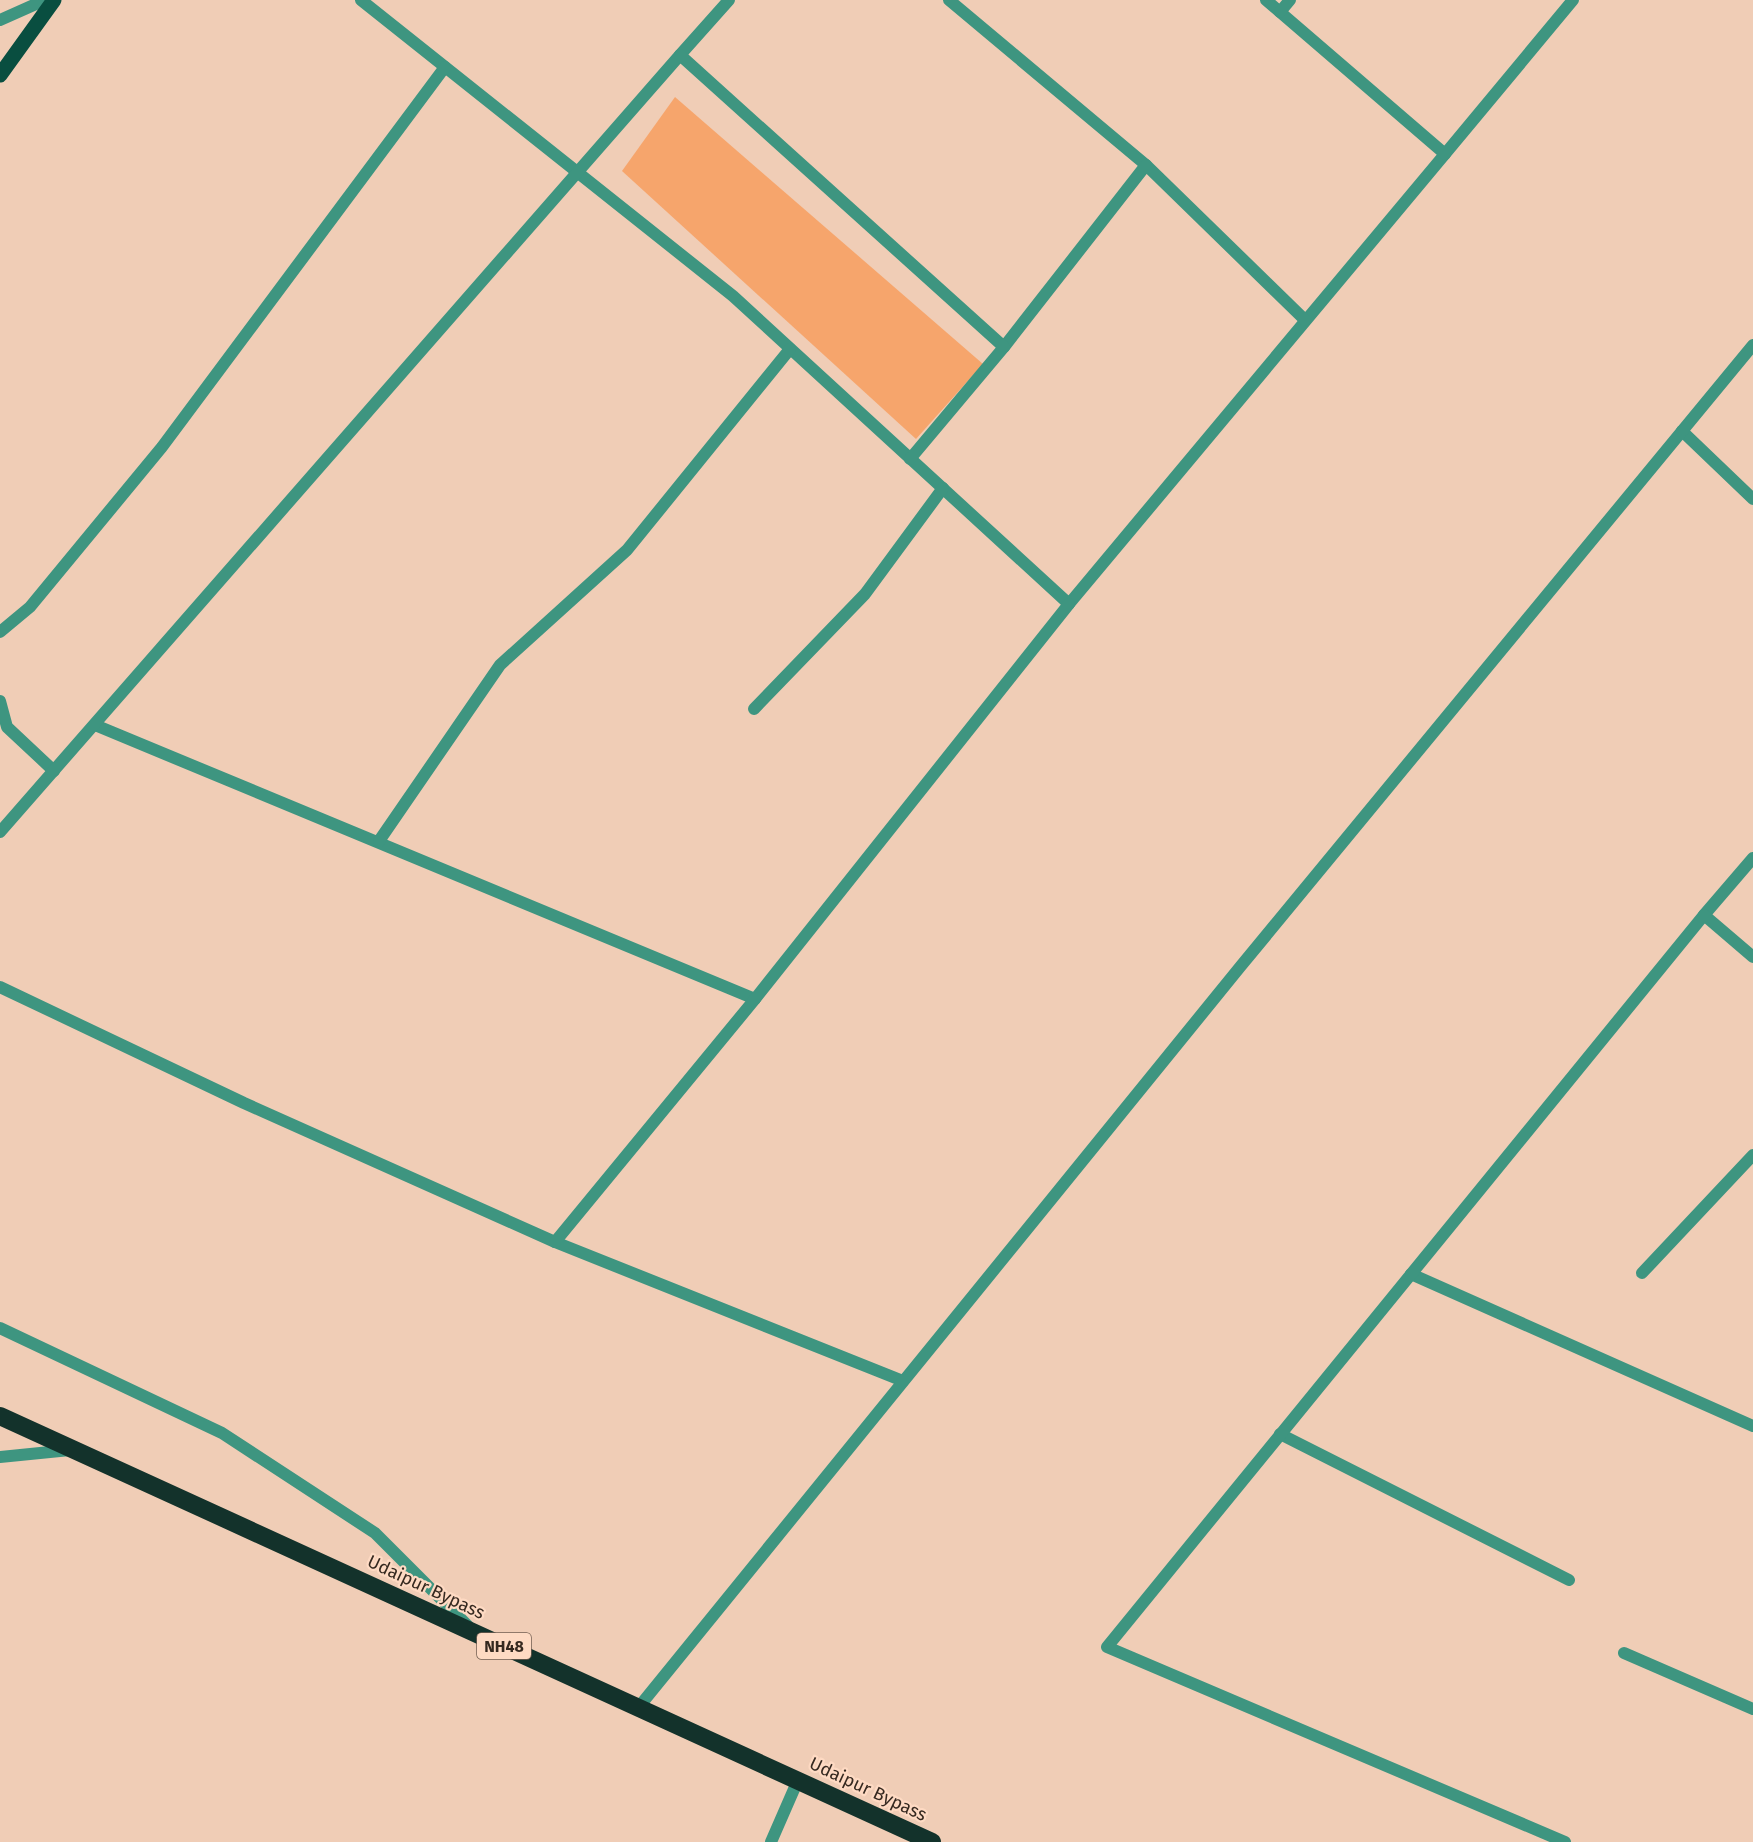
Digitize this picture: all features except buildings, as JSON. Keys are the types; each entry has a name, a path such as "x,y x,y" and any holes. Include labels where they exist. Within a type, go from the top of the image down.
{"highway":[{"name":"Udaipur Bypass","path":"0,1416 932,1842"}],"main road":[{"path":"0,75 54,0"}],"street":[{"path":"0,20 45,0"},
{"path":"361,0 733,296 1069,604"},
{"path":"0,832 729,0"},
{"path":"949,0 1146,165 1305,320"},
{"path":"1266,0 1446,154"},
{"path":"1280,12 1290,0"},
{"path":"555,1242 755,999 1069,604 1573,0"},
{"path":"680,55 1004,347"},
{"path":"0,632 30,607 162,447 445,67"},
{"path":"910,459 1004,347 1146,165"},
{"path":"638,1708 903,1381 1753,345"},
{"path":"379,841 500,665 627,550 790,349"},
{"path":"1682,431 1753,499"},
{"path":"754,709 865,594 943,488"},
{"path":"0,701 7,727 54,771"},
{"path":"95,725 755,999"},
{"path":"1565,1842 1107,1647 1704,915 1753,858"},
{"path":"1704,915 1753,957"},
{"path":"0,987 244,1103 555,1242 903,1381"},
{"path":"1642,1273 1753,1155"},
{"path":"1411,1274 1753,1426"},
{"path":"0,1328 231,1439 375,1533 473,1632"},
{"path":"1280,1434 1569,1580"},
{"path":"0,1457 77,1450"},
{"path":"1624,1653 1753,1709"},
{"path":"771,1842 798,1780"}],"shaded area":[{"path":"675,97 983,364 916,439 622,171"}]}
